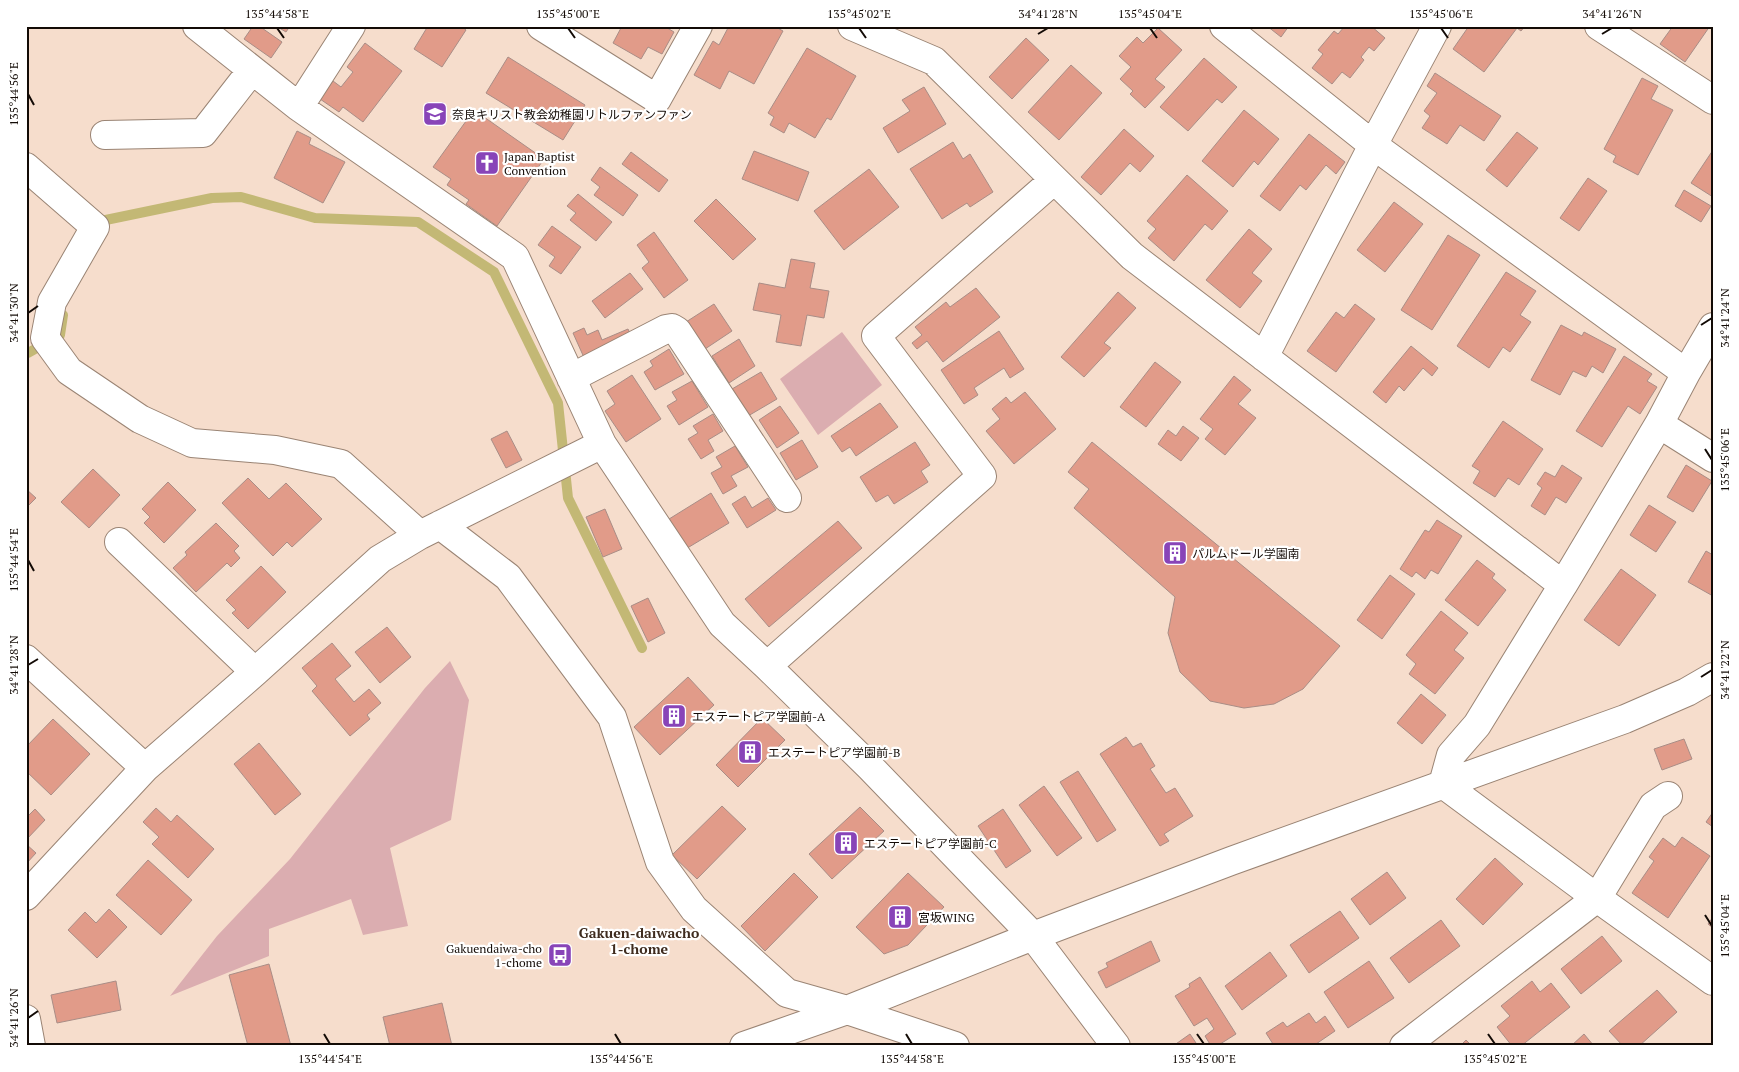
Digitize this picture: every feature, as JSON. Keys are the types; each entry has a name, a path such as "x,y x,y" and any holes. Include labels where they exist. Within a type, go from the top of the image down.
{"street":[{"path":"197,26 299,107 515,257 602,444 722,624 871,768 1033,936 1103,1040"},
{"path":"299,107 352,26"},
{"path":"541,26 657,99 698,26"},
{"path":"852,26 934,61 1132,256 1563,585"},
{"path":"1224,26 1373,145 1686,373"},
{"path":"1264,357 1373,145 1437,26"},
{"path":"1599,26 1713,100"},
{"path":"105,135 203,132 252,70"},
{"path":"26,167 95,227 52,302 45,338 69,371 140,419 192,443 275,450 341,464 430,530 508,578 612,717 660,862 694,909 787,993 847,1010 955,1046"},
{"path":"767,666 982,476 876,336 1054,180"},
{"path":"1443,784 1451,755 1477,725 1563,585 1659,424 1713,326"},
{"path":"571,378 666,329 672,328 677,331 787,498"},
{"path":"1659,424 1713,458"},
{"path":"26,896 145,768 380,559 430,530 602,444"},
{"path":"119,542 255,672"},
{"path":"26,659 145,768"},
{"path":"744,1046 847,1010 1033,936 1240,858 1625,719 1687,692 1713,677"},
{"path":"1443,784 1713,981"},
{"path":"1404,1046 1597,898 1653,806 1668,796"},
{"path":"26,1019 31,1046"}],"shaded area":[{"path":"842,332 882,385 818,435 780,379"},
{"path":"450,661 469,700 451,820 390,848 408,926 363,935 351,899 269,929 269,956 170,996 217,936 290,859 425,688"}],"building":[{"path":"253,26 259,26 282,42 271,58 244,39"},
{"path":"276,26 290,26 286,32"},
{"path":"428,26 461,26 466,30 442,67 414,49"},
{"path":"622,26 664,26 674,32 662,54 648,47 641,59 613,43"},
{"path":"729,26 774,26 783,31 754,84 729,71 720,89 694,75 713,41 719,45"},
{"path":"1267,26 1289,26 1281,37"},
{"path":"1345,26 1371,26 1385,38 1374,51 1369,47 1361,57 1364,60 1350,78 1342,72 1332,84 1312,68 1323,54 1318,50 1334,31 1338,34"},
{"path":"1469,26 1525,26 1521,31 1517,28 1484,72 1453,49"},
{"path":"1673,26 1710,26 1685,62 1660,44"},
{"path":"1158,28 1182,50 1155,79 1165,87 1145,108 1130,94 1133,91 1120,79 1131,67 1119,56 1137,37 1143,43"},
{"path":"1026,38 1049,60 1012,99 989,77"},
{"path":"365,43 402,71 363,122 343,107 339,112 320,99 333,81 341,87 353,72 347,67"},
{"path":"807,48 856,76 831,120 827,118 815,138 789,123 784,133 770,125 774,117 768,113"},
{"path":"508,57 585,105 563,140 486,93"},
{"path":"1204,58 1237,87 1222,103 1217,99 1188,131 1160,107"},
{"path":"1071,65 1102,93 1059,140 1028,112"},
{"path":"1435,73 1501,116 1484,141 1460,125 1447,144 1422,128 1430,116 1424,111 1437,93 1427,86"},
{"path":"1642,78 1658,86 1651,99 1673,110 1638,175 1613,162 1616,156 1604,149"},
{"path":"924,87 946,124 898,153 883,128 910,111 902,100"},
{"path":"474,110 544,159 497,226 466,204 469,200 447,185 451,179 433,167"},
{"path":"1244,110 1279,139 1258,165 1254,161 1233,187 1202,161"},
{"path":"1124,129 1154,156 1140,172 1130,163 1101,195 1081,177"},
{"path":"297,131 311,138 309,144 345,162 323,203 274,178"},
{"path":"1517,132 1538,148 1507,187 1486,170"},
{"path":"1309,134 1345,162 1336,174 1326,165 1306,190 1300,185 1280,211 1260,196"},
{"path":"953,142 963,159 970,154 993,192 970,207 967,203 942,219 910,169"},
{"path":"1713,150 1713,197 1691,183"},
{"path":"754,151 809,172 798,201 742,179"},
{"path":"631,152 668,180 659,192 622,164"},
{"path":"600,167 638,195 623,216 594,195 600,187 591,180"},
{"path":"869,169 899,207 844,250 814,211"},
{"path":"1187,175 1228,211 1212,230 1205,224 1174,261 1148,238 1156,229 1147,221"},
{"path":"1588,178 1607,191 1579,231 1560,218"},
{"path":"1684,190 1711,206 1701,222 1675,206"},
{"path":"578,194 612,222 596,241 570,220 576,213 567,206"},
{"path":"716,199 756,239 733,260 694,221"},
{"path":"1394,202 1423,224 1385,272 1357,250"},
{"path":"552,226 581,247 561,274 549,266 555,257 538,245"},
{"path":"1249,229 1272,249 1252,273 1262,281 1240,308 1206,280"},
{"path":"654,232 688,280 664,298 642,268 649,262 637,245"},
{"path":"1448,235 1480,255 1432,330 1401,310"},
{"path":"791,259 815,263 810,288 829,291 824,318 807,315 801,346 776,342 781,315 753,310 759,283 785,288"},
{"path":"1506,272 1536,291 1520,315 1531,322 1510,352 1503,347 1489,368 1457,346"},
{"path":"630,273 643,289 605,318 592,301"},
{"path":"976,288 1000,317 943,362 927,341 917,349 912,343 922,335 915,327 946,302 950,307"},
{"path":"1118,292 1136,308 1104,343 1111,348 1084,377 1061,357"},
{"path":"714,304 732,331 705,349 686,322"},
{"path":"1355,304 1375,319 1336,372 1307,351 1336,312 1344,318"},
{"path":"1561,325 1582,336 1584,332 1616,349 1603,373 1592,366 1586,377 1573,371 1560,395 1531,380"},
{"path":"584,328 587,335 598,330 602,340 628,329 633,340 586,362 573,333"},
{"path":"999,331 1024,369 1010,378 1004,368 974,388 978,395 964,404 941,370"},
{"path":"739,339 755,366 729,383 712,356"},
{"path":"1411,346 1438,368 1432,376 1423,368 1404,391 1399,386 1386,403 1373,392"},
{"path":"669,349 684,374 655,390 644,372 653,366 650,361"},
{"path":"1624,356 1652,374 1647,381 1657,387 1640,414 1628,406 1602,447 1576,431"},
{"path":"1155,362 1181,382 1146,427 1120,407"},
{"path":"761,372 777,399 748,416 732,389"},
{"path":"632,375 661,419 626,442 605,411 615,404 607,391"},
{"path":"1234,376 1251,390 1238,404 1256,418 1225,455 1205,439 1213,429 1200,419"},
{"path":"692,381 708,407 679,425 667,406 677,400 672,392"},
{"path":"1025,392 1056,429 1014,464 986,431 1000,419 992,409 1006,397 1011,403"},
{"path":"880,403 898,427 856,456 850,447 842,452 831,436"},
{"path":"780,406 799,433 777,448 759,420"},
{"path":"713,414 723,431 708,440 714,451 701,459 688,439 698,433 693,426"},
{"path":"1503,421 1543,449 1519,485 1508,478 1495,497 1473,483 1480,471 1472,466"},
{"path":"1183,426 1199,438 1181,461 1158,444 1168,430 1176,436"},
{"path":"507,431 522,460 506,468 491,439"},
{"path":"802,440 818,467 796,480 780,453"},
{"path":"915,442 930,465 921,471 928,482 894,504 888,495 876,502 860,477"},
{"name":"パルムドール学園南","path":"1092,442 1340,646 1303,689 1274,704 1244,708 1210,701 1180,672 1168,633 1175,597 1074,508 1089,489 1068,472"},
{"path":"735,446 748,467 731,476 737,486 723,494 711,473 722,467 716,457"},
{"path":"1562,465 1582,478 1566,503 1556,497 1545,515 1531,506 1542,488 1537,484 1545,472 1555,477"},
{"path":"1686,465 1712,481 1693,512 1667,497"},
{"path":"93,469 120,495 89,528 61,502"},
{"path":"248,478 269,499 286,483 322,519 292,547 287,542 273,556 222,503"},
{"path":"168,482 196,510 164,543 144,523 150,517 142,509"},
{"path":"26,489 36,498 26,508"},
{"path":"711,493 729,523 679,553 661,524"},
{"path":"745,496 752,508 768,498 776,510 747,528 732,504"},
{"path":"1649,505 1676,522 1656,552 1630,535"},
{"path":"605,509 622,549 603,557 586,517"},
{"path":"1437,520 1462,536 1438,574 1431,570 1425,579 1416,572 1412,577 1400,569 1425,530 1429,532"},
{"path":"838,521 862,548 769,627 745,599"},
{"path":"216,523 239,546 234,551 240,558 231,567 227,563 196,592 173,568 187,555 185,552"},
{"path":"1706,551 1713,555 1713,596 1688,582"},
{"path":"1477,560 1495,574 1492,578 1506,590 1478,626 1445,600"},
{"path":"261,566 286,592 248,629 232,613 236,610 226,600"},
{"path":"1621,569 1656,595 1619,646 1584,620"},
{"path":"1390,575 1415,594 1382,639 1357,620"},
{"path":"648,598 665,633 648,642 631,606"},
{"path":"1441,611 1468,633 1454,650 1464,658 1435,694 1409,674 1416,664 1406,655"},
{"path":"387,627 411,657 380,683 355,652"},
{"path":"332,643 351,666 335,679 354,702 369,689 381,703 367,715 370,719 350,736 312,691 317,686 302,668"},
{"name":"エステートピア学園前-A","path":"688,677 714,705 660,755 634,727"},
{"path":"1421,694 1446,715 1422,744 1397,723"},
{"name":"エステートピア学園前-B","path":"762,718 785,740 738,787 716,765"},
{"path":"53,719 90,754 51,795 26,771 26,747"},
{"path":"1126,737 1133,747 1141,743 1155,766 1150,769 1166,793 1175,788 1193,816 1164,834 1169,841 1160,846 1100,754"},
{"path":"1684,739 1692,759 1662,770 1654,749"},
{"path":"259,743 301,794 275,815 234,764"},
{"path":"1078,771 1116,830 1097,842 1060,782"},
{"path":"1044,786 1082,838 1057,856 1019,805"},
{"path":"722,806 746,829 697,879 672,855"},
{"name":"エステートピア学園前-C","path":"860,807 884,831 832,879 809,854"},
{"path":"156,808 171,822 177,815 214,849 188,878 152,844 159,837 143,822"},
{"path":"35,809 45,820 26,840 26,818"},
{"path":"1003,809 1031,851 1006,868 978,826"},
{"path":"1713,812 1713,827 1706,822"},
{"path":"1682,837 1710,856 1668,918 1632,893 1654,861 1649,857 1663,838 1675,847"},
{"path":"26,844 36,853 26,864"},
{"path":"1495,858 1523,884 1483,925 1456,899"},
{"path":"148,860 192,900 161,935 116,895"},
{"path":"1387,872 1406,898 1370,925 1351,899"},
{"path":"794,873 818,897 765,951 741,926"},
{"name":"宮坂WING","path":"908,873 944,907 908,945 884,954 856,927"},
{"path":"109,909 127,927 97,958 68,930 85,912 96,923"},
{"path":"1340,911 1359,938 1309,973 1290,945"},
{"path":"1713,917 1713,928 1708,924"},
{"path":"1441,920 1460,946 1409,983 1390,958"},
{"path":"1602,936 1622,961 1581,994 1561,969"},
{"path":"1151,941 1160,961 1106,988 1098,972 1108,967 1106,963"},
{"path":"1270,952 1287,976 1242,1010 1225,986"},
{"path":"1369,961 1394,998 1348,1028 1324,992"},
{"path":"269,964 291,1046 248,1046 229,975"},
{"path":"1200,977 1236,1034 1217,1046 1211,1046 1205,1036 1214,1029 1207,1018 1194,1026 1175,996 1190,987 1189,984"},
{"path":"116,981 121,1010 57,1023 51,995"},
{"path":"1532,981 1540,992 1551,983 1570,1007 1521,1046 1512,1046 1497,1027 1510,1016 1501,1006"},
{"path":"1657,990 1677,1012 1639,1046 1623,1046 1609,1031"},
{"path":"442,1003 452,1046 390,1046 383,1017"},
{"path":"1309,1013 1316,1023 1325,1016 1335,1031 1316,1044 1316,1046 1270,1046 1273,1044 1266,1033 1283,1022 1287,1027"},
{"path":"1190,1034 1198,1046 1173,1046"},
{"path":"1584,1034 1594,1046 1571,1046"},
{"path":"1466,1040 1472,1046 1460,1046"}],"waterway":[{"path":"94,221 212,198 241,197 315,218 418,222 494,272 558,403 568,498 642,648"},
{"path":"26,351 28,353 60,335 63,315"}],"place":[{"name":"奈良キリスト教会幼稚園リトルファンファン","path":"435,114"},
{"name":"Japan Baptist Convention","path":"487,163"},
{"name":"パルムドール学園南","path":"1175,553"},
{"name":"エステートピア学園前-A","path":"674,716"},
{"name":"エステートピア学園前-B","path":"750,752"},
{"name":"エステートピア学園前-C","path":"846,843"},
{"name":"宮坂WING","path":"900,917"},
{"name":"Gakuendaiwa-cho 1-chome","path":"560,955"}],"district":[{"name":"Gakuen-daiwacho 1-chome","path":"639,940"}]}
